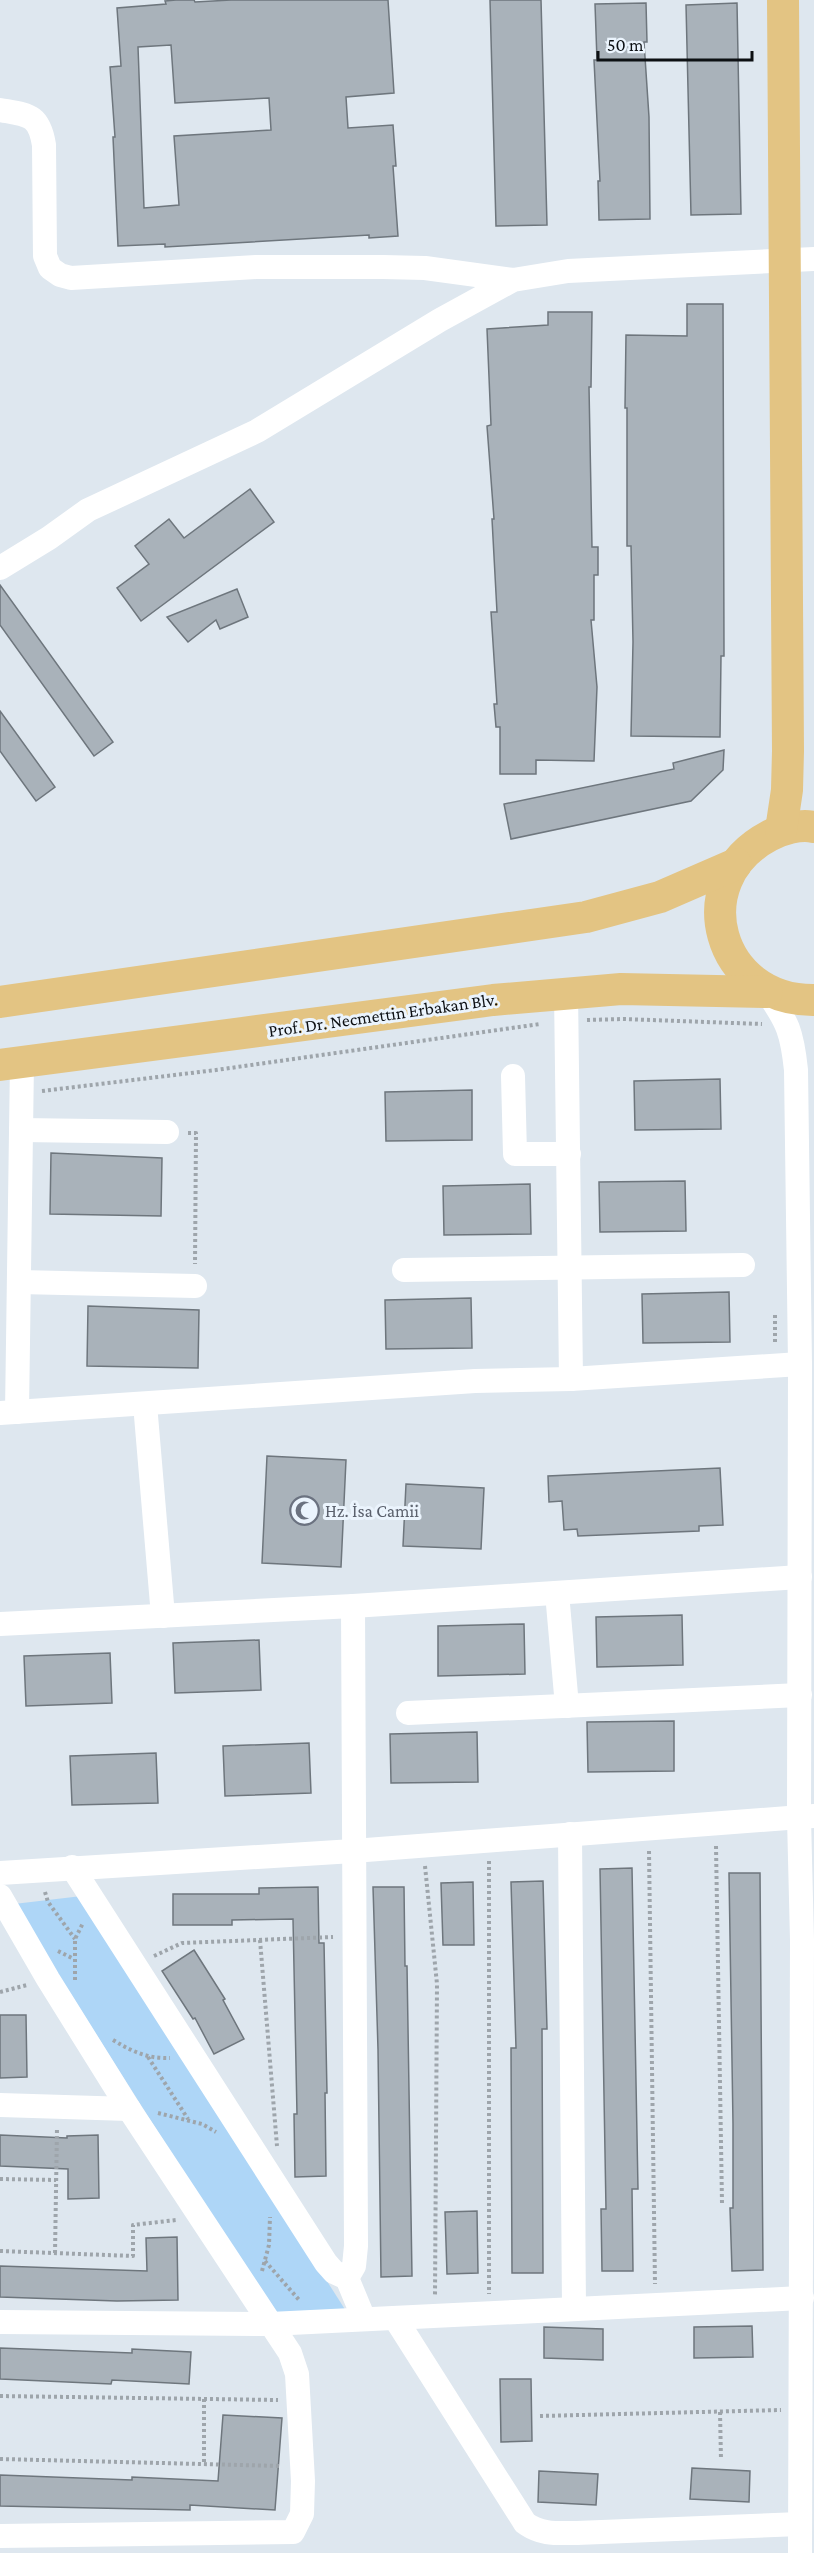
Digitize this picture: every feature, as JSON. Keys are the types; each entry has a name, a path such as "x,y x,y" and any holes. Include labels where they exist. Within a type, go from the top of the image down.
{"main road":[{"path":"780,830 787,790 800,259 783,0"},
{"path":"814,827 780,830 755,843 736,864 723,890 720,920 727,949 743,974 767,992 794,1000 814,1000"},
{"path":"0,1002 586,917 660,897 736,864"},
{"name":"Prof. Dr. Necmettin Erbakan Blv.","path":"11,1064 493,1000 566,1007 621,989 767,992"}],"street":[{"path":"0,110 24,114 35,119 42,128 45,256 50,268 60,275 90,277 256,267 383,267 425,268 513,280 568,271 800,259"},
{"path":"0,568 49,538 88,510 257,431 440,320 513,280"},
{"path":"767,992 787,1021 794,1047 801,1364 800,1695 806,1817 802,1940 802,2298 805,2516 800,2553"},
{"path":"566,1007 571,1379"},
{"path":"11,1064 21,1094 21,1130 10,1166 12,1291 8,1412 801,1364"},
{"path":"513,1076 515,1154 569,1154"},
{"path":"21,1130 167,1132"},
{"path":"404,1270 743,1265"},
{"path":"12,1291 195,1286"},
{"path":"145,1404 163,1616"},
{"path":"0,1624 353,1606 800,1577"},
{"path":"557,1593 567,1706"},
{"path":"346,2278 354,2266 356,2246 353,1606"},
{"path":"408,1713 800,1695"},
{"path":"0,1873 353,1851 806,1817"},
{"path":"570,1834 574,2308"},
{"path":"72,1867 326,2263 334,2272 346,2278 364,2319"},
{"path":"0,1896 48,1979 129,2109 290,2353 297,2374 302,2466 302,2514 293,2532 0,2536"},
{"path":"0,2105 129,2109"},
{"path":"0,2322 270,2324 802,2298"},
{"path":"395,2318 525,2523 531,2527 545,2533 577,2533 805,2516"}],"path":[{"path":"21,1094 216,1070 566,1007 623,1019 766,1025"},
{"path":"167,1132 196,1133 195,1286"},
{"path":"775,1306 775,1366"},
{"path":"716,1846 722,2203"},
{"path":"649,1850 655,2305"},
{"path":"489,1861 489,2313"},
{"path":"425,1865 437,1984 435,2315"},
{"path":"45,1892 48,1902 75,1939"},
{"path":"76,1990 75,1939 86,1916 96,1904"},
{"path":"135,1965 182,1943 340,1937"},
{"path":"260,1940 278,2156 267,2172"},
{"path":"108,2038 148,2057 171,2058 192,2054"},
{"path":"148,2057 188,2120"},
{"path":"55,2253 58,2107"},
{"path":"129,2109 188,2120 202,2124 219,2134"},
{"path":"0,2179 56,2180"},
{"path":"249,2292 260,2277 265,2261 269,2236 268,2206"},
{"path":"0,2251 133,2256 134,2225 200,2217"},
{"path":"265,2261 319,2322"},
{"path":"0,2396 298,2401"},
{"path":"204,2399 204,2464"},
{"path":"540,2416 785,2410"},
{"path":"720,2412 721,2460"},
{"path":"0,2459 302,2466"}],"shaded area":[{"path":"82,1896 346,2311 276,2319 14,1904"}],"building":[{"path":"388,0 394,93 346,97 348,128 393,125 396,166 393,166 398,236 369,238 369,235 165,247 165,244 118,246 113,137 115,137 110,67 121,66 117,8 166,4 165,1","holes":["171,45 175,103 269,98 271,130 174,136 179,205 144,208 138,47"]},
{"path":"490,0 541,0 547,225 496,226"},
{"path":"646,3 647,42 644,42 649,117 650,219 599,220 598,181 600,181 594,60 597,60 595,4"},
{"path":"737,3 741,214 691,215 686,5"},
{"path":"687,304 723,304 724,656 721,656 720,737 631,736 633,642 631,546 627,546 626,335 687,336"},
{"path":"548,312 592,312 591,387 589,387 592,547 598,547 598,575 594,575 594,620 591,620 597,687 594,761 536,760 536,774 500,774 500,727 496,727 494,704 497,704 491,612 497,612 492,519 494,519 487,426 491,425 487,329 548,325"},
{"path":"250,489 274,522 141,621 117,588 149,564 135,546 169,519 184,538"},
{"path":"0,585 113,742 94,756 0,625"},
{"path":"237,589 248,617 220,629 216,620 188,642 167,617"},
{"path":"0,711 55,787 36,801 0,751"},
{"path":"724,750 723,770 691,801 511,839 504,804 674,769 673,763"},
{"path":"720,1079 721,1129 635,1130 634,1081"},
{"path":"472,1090 472,1140 386,1141 385,1092"},
{"path":"51,1153 162,1158 161,1216 50,1214"},
{"path":"685,1181 686,1231 600,1232 599,1182"},
{"path":"530,1184 531,1234 444,1235 443,1186"},
{"path":"729,1292 730,1342 643,1343 642,1294"},
{"path":"471,1298 472,1348 386,1349 385,1300"},
{"path":"88,1306 199,1310 198,1368 87,1366"},
{"name":"Hz. İsa Camii","path":"267,1456 346,1460 341,1567 262,1563"},
{"path":"720,1468 723,1525 699,1526 699,1531 578,1536 577,1529 564,1530 562,1501 549,1502 548,1476"},
{"path":"406,1484 484,1488 481,1549 403,1546"},
{"path":"682,1615 683,1665 597,1667 596,1617"},
{"path":"524,1624 525,1674 438,1676 438,1626"},
{"path":"259,1640 261,1690 175,1693 173,1643"},
{"path":"110,1653 112,1703 26,1706 24,1656"},
{"path":"674,1721 674,1771 588,1772 587,1722"},
{"path":"477,1732 478,1782 391,1783 390,1734"},
{"path":"309,1743 311,1793 225,1796 223,1746"},
{"path":"156,1753 158,1803 72,1805 70,1756"},
{"path":"632,1868 638,2189 632,2189 633,2271 602,2271 601,2209 606,2209 600,1869"},
{"path":"729,1873 760,1873 763,2270 732,2271 730,2208 733,2208 733,2124"},
{"path":"543,1881 547,2029 542,2029 543,2273 512,2273 511,2048 516,2048 511,1882"},
{"path":"473,1882 474,1945 443,1945 441,1883"},
{"path":"318,1887 319,1943 324,1943 326,2176 295,2177 294,2114 297,2114 293,1919 232,1920 232,1925 173,1925 173,1894 259,1894 259,1888"},
{"path":"373,1887 404,1887 412,2276 381,2277"},
{"path":"194,1950 225,1999 223,2000 244,2039 214,2054 195,2018 193,2019 162,1971"},
{"path":"0,2015 26,2015 27,2077 0,2078"},
{"path":"0,2135 67,2138 67,2136 98,2135 99,2198 68,2199 68,2169 0,2166"},
{"path":"477,2211 478,2273 447,2274 445,2212"},
{"path":"177,2237 178,2300 117,2301 0,2297 0,2266 147,2271 146,2238"},
{"path":"752,2326 753,2357 694,2358 694,2327"},
{"path":"544,2327 603,2329 603,2360 544,2358"},
{"path":"0,2348 132,2353 132,2349 191,2352 189,2384 112,2380 111,2384 0,2379"},
{"path":"500,2379 531,2379 532,2441 501,2442"},
{"path":"223,2415 282,2418 275,2510 190,2505 190,2510 0,2506 0,2475 218,2481"},
{"path":"692,2468 750,2471 749,2502 690,2499"},
{"path":"539,2471 598,2474 596,2505 538,2502"}],"place":[{"name":"Hz. İsa Camii","path":"304,1511"}]}
